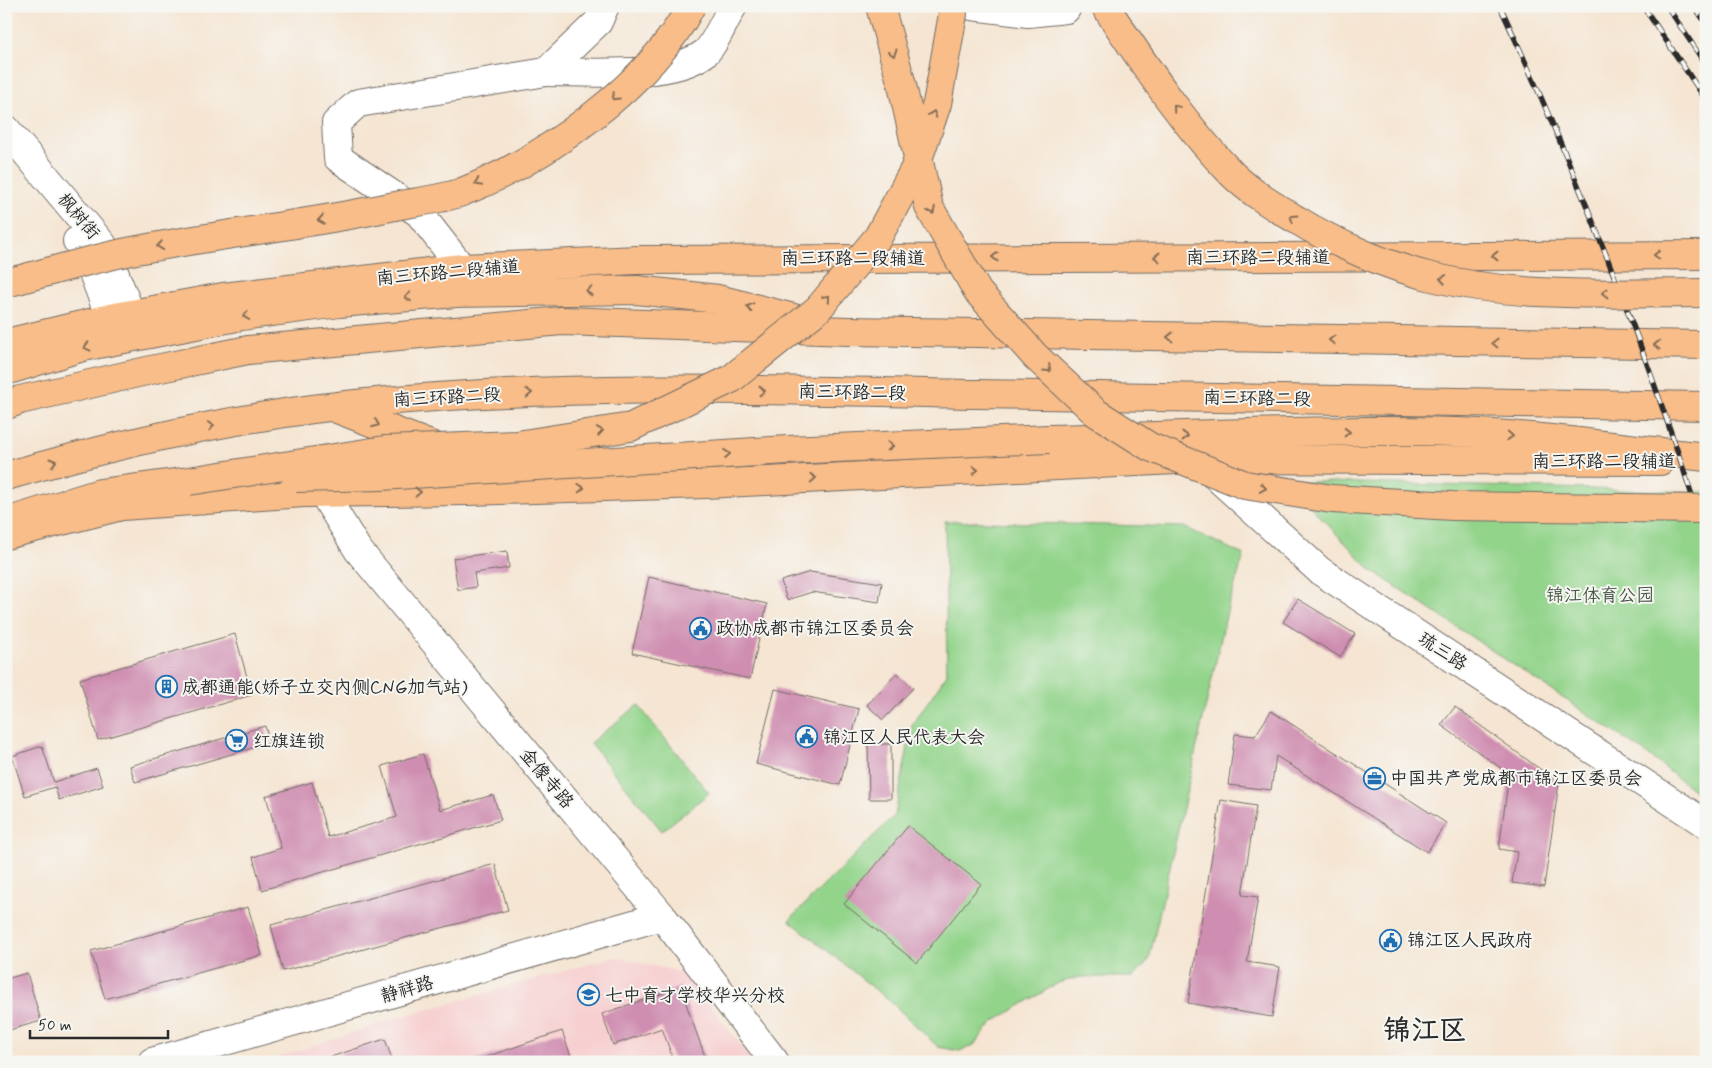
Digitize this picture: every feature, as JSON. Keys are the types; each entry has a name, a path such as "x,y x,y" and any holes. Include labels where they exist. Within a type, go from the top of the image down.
{"main road":[{"path":"6,283 146,248 354,214 461,192 534,155 603,109 652,62 691,6"},
{"path":"880,6 902,85 929,206 978,292 1034,356 1095,412 1150,447 1245,485 1332,498 1453,506 1706,509"},
{"path":"6,522 100,494 385,450 517,444 631,426 731,379 818,309 878,237 915,168 937,104 952,6"},
{"path":"1104,6 1170,102 1233,175 1272,205 1320,235 1360,252 1431,277 1485,287 1558,292 1706,293"},
{"name":"南三环路二段辅道","path":"6,343 121,316 223,297 459,281 657,260 1706,255"},
{"path":"6,371 83,347 242,316 340,302 459,281 637,290 718,299 848,331"},
{"path":"6,405 151,370 248,350 562,321 848,331 1706,345"},
{"name":"南三环路二段","path":"6,476 111,446 235,421 330,406 380,401 580,390 803,391 1706,406"},
{"path":"330,406 480,464"},
{"path":"189,481 381,476 788,450 1049,439 1376,431 1459,432 1554,440 1706,457"},
{"name":"南三环路二段辅道","path":"6,535 122,506 323,493 469,492 783,480 1195,459 1706,462"}],"street":[{"path":"546,72 598,22 606,6"},
{"path":"459,281 418,213 338,158 336,122 358,103 546,72 640,71 680,65 707,52 733,6"},
{"path":"972,6 1028,13 1066,9"},
{"name":"枫树街","path":"6,129 103,245 121,316"},
{"name":"枫树街","path":"6,152 85,251 121,316"},
{"name":"琉三路","path":"1195,459 1320,571 1706,824"},
{"path":"122,506 335,468 480,464 635,466 783,480"},
{"name":"金像寺路","path":"323,493 358,550 662,916 775,1062"},
{"path":"1683,809 1706,839"},
{"name":"静祥路","path":"152,1062 662,916"}],"shaded area":[{"name":"七中育才学校华兴分校","path":"615,957 684,973 754,1062 264,1062 397,1018"}],"green space":[{"name":"锦江体育公园","path":"1286,481 1706,492 1706,800 1643,751 1371,570"},
{"path":"945,521 1184,527 1244,555 1228,607 1149,960 1133,977 1080,977 1058,983 993,1022 973,1046 960,1051 938,1047 891,1002 789,920 895,815 912,725 947,674"},
{"path":"638,705 709,793 662,831 590,743"}],"building":[{"path":"507,551 509,568 474,573 476,587 458,590 453,558"},
{"path":"810,572 882,583 879,602 812,592 787,600 781,581"},
{"name":"政协成都市锦江区委员会","path":"649,577 767,604 750,679 632,653"},
{"path":"1298,599 1355,634 1340,657 1283,622"},
{"name":"成都通能(娇子立交内侧CNG加气站)","path":"235,634 252,695 98,740 80,679"},
{"path":"897,673 913,688 883,720 867,705"},
{"name":"锦江区人民代表大会","path":"775,689 859,709 840,785 756,764"},
{"path":"1455,707 1559,783 1544,887 1512,883 1517,852 1499,849 1509,774 1441,725"},
{"path":"1271,711 1446,823 1427,852 1276,756 1271,790 1228,785 1235,734 1255,736"},
{"path":"265,726 270,743 135,782 130,766"},
{"path":"868,744 891,744 891,799 869,799"},
{"path":"42,746 54,782 97,768 103,786 59,800 55,787 25,796 12,756"},
{"path":"423,754 440,810 493,795 501,820 262,890 253,857 281,848 266,796 312,782 328,837 397,817 382,766"},
{"path":"1221,800 1256,806 1242,895 1258,897 1247,962 1280,967 1272,1017 1188,1003"},
{"path":"908,826 981,884 917,963 844,904"},
{"path":"495,864 508,910 283,971 271,925"},
{"path":"248,907 262,955 105,999 91,951"},
{"path":"27,973 41,1021 6,1031 6,979"},
{"path":"680,987 707,1062 674,1062 662,1028 613,1045 602,1014"},
{"path":"562,1031 573,1062 474,1062 474,1061"},
{"path":"385,1039 393,1062 329,1062 328,1058"}],"railway":[{"path":"1500,6 1558,137 1612,269 1661,403 1706,539"},
{"path":"1643,6 1706,100"},
{"path":"1667,6 1706,65"},
{"path":"1694,6 1706,23"}],"place":[{"name":"政协成都市锦江区委员会","path":"700,628"},
{"name":"成都通能(娇子立交内侧CNG加气站)","path":"166,687"},
{"name":"锦江区人民代表大会","path":"807,737"},
{"name":"红旗连锁","path":"237,741"},
{"name":"中国共产党成都市锦江区委员会","path":"1374,778"},
{"name":"锦江区人民政府","path":"1391,940"},
{"name":"七中育才学校华兴分校","path":"589,995"}],"district":[{"name":"锦江区","path":"1425,1029"}]}
